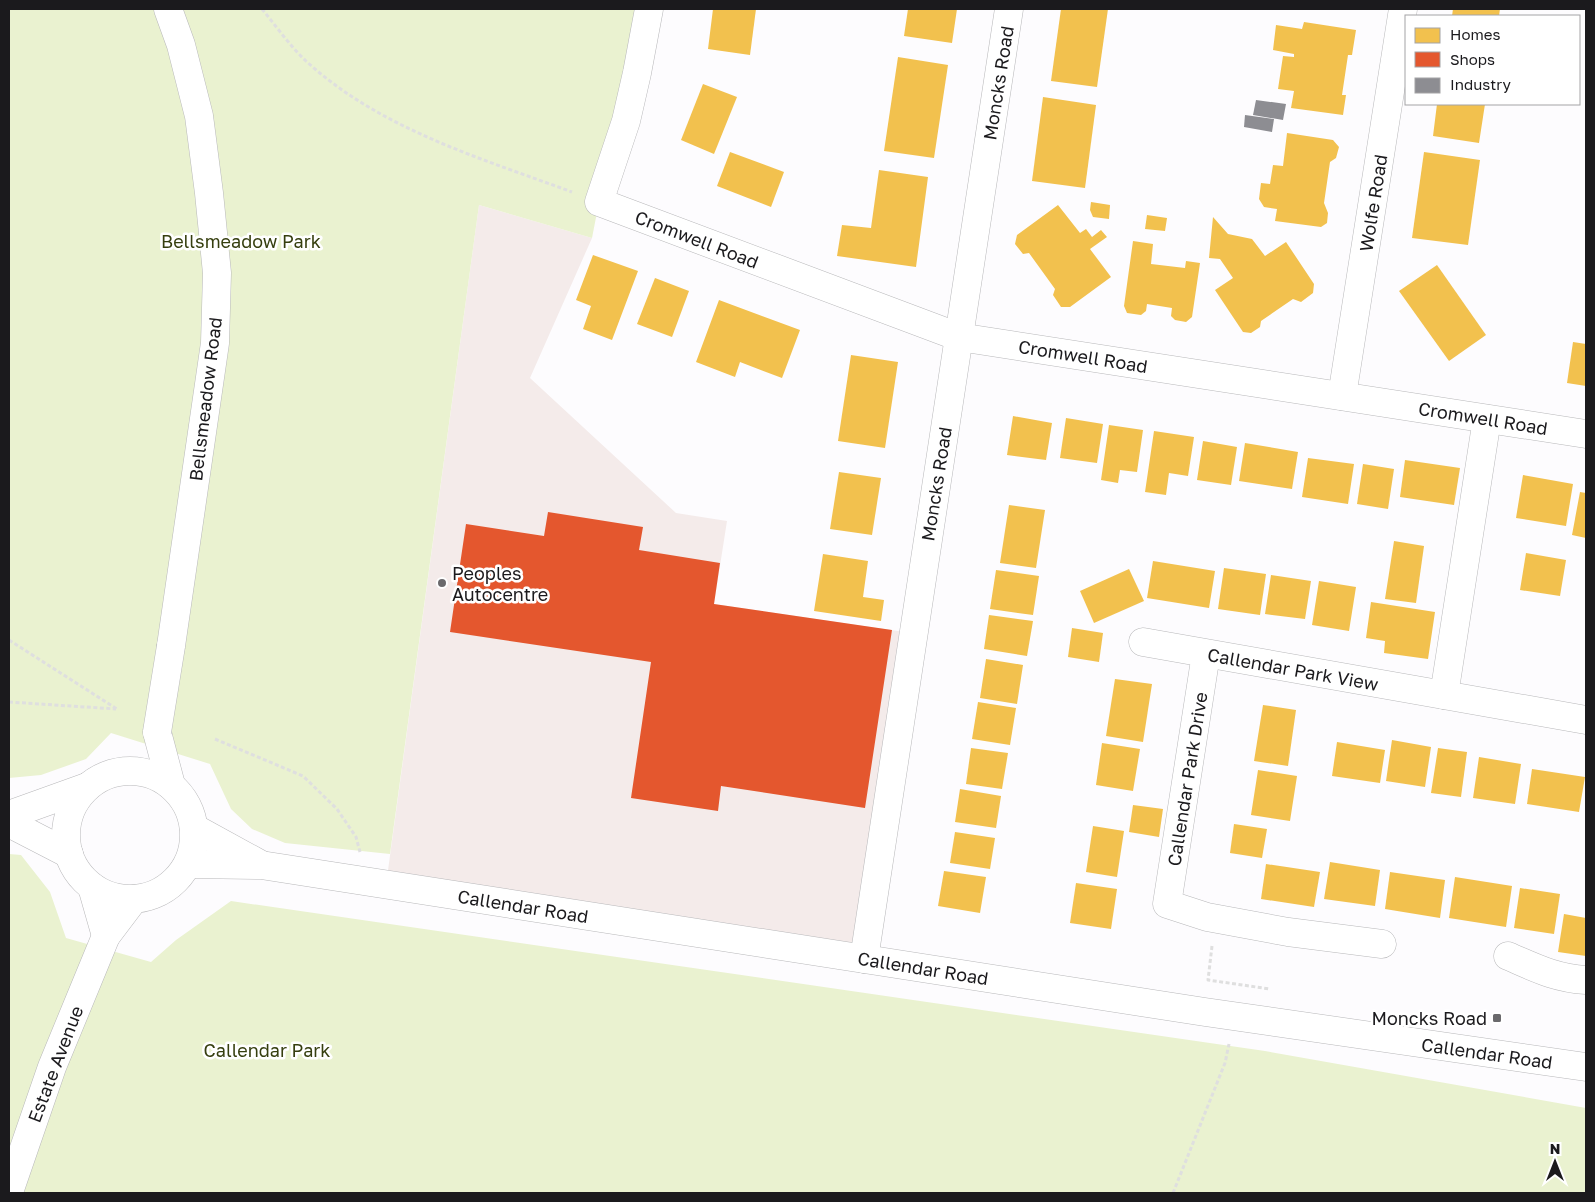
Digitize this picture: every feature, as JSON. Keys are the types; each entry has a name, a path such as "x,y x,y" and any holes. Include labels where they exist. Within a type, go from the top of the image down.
{"street":[{"name":"Bellsmeadow Road","path":"168,9 181,45 199,116 217,273 216,343 157,732 171,785"},
{"path":"599,202 626,121 649,9"},
{"name":"Moncks Road","path":"864,959 1009,9"},
{"name":"Wolfe Road","path":"1342,396 1403,9"},
{"name":"Cromwell Road","path":"599,202 959,337 1586,434"},
{"path":"1444,695 1487,420"},
{"name":"Callendar Park View","path":"1143,642 1586,720"},
{"name":"Callendar Park Drive","path":"1206,654 1168,904 1207,917 1288,932 1382,944"},
{"path":"122,771 157,732"},
{"path":"122,771 140,772 156,776 171,785 191,812 194,828 194,846 188,864 178,877 166,889 150,896 134,899 112,897 92,887 78,873 69,854 66,836 68,818 75,801 87,788 103,777 122,771"},
{"path":"9,815 87,788"},
{"path":"9,823 69,854"},
{"name":"Callendar Road","path":"194,828 261,865"},
{"name":"Callendar Road","path":"188,864 261,865 1275,1022 1586,1067"},
{"path":"92,887 106,936"},
{"name":"Estate Avenue","path":"9,1192 52,1067 106,936 134,899"},
{"path":"1508,956 1547,974 1586,980"}],"path":[{"path":"262,9 305,61 339,88 388,118 440,144 599,202"},
{"path":"9,640 117,709 9,702"},
{"path":"216,739 303,776 338,809 356,836 368,882"},
{"path":"1212,945 1208,980 1279,990 1275,1022"},
{"path":"1173,1193 1225,1063 1231,1037"}],"shaded area":[{"path":"479,205 592,238 530,378 676,513 727,521 714,604 918,634 864,959 386,885"}],"green space":[{"name":"Bellsmeadow Park","path":"9,9 649,9 599,202 592,238 479,205 390,854 285,843 252,829 231,809 210,764 111,733 86,759 41,775 9,778"},
{"name":"Callendar Park","path":"9,854 21,855 50,892 66,938 151,962 176,940 231,901 1265,1051 1586,1108 1586,1193 9,1193"}],"building: Homes":[{"path":"713,9 756,9 750,55 708,49"},
{"path":"908,9 957,9 952,43 904,36"},
{"path":"1061,9 1108,9 1097,87 1051,81"},
{"path":"1453,9 1500,9 1499,15 1452,15"},
{"path":"1304,22 1356,30 1352,55 1348,55 1342,95 1346,95 1343,115 1291,108 1294,91 1278,89 1283,56 1294,57 1294,54 1273,50 1276,25 1302,29"},
{"path":"898,57 948,65 934,158 884,151"},
{"path":"703,84 737,97 714,154 681,140"},
{"path":"1043,97 1096,105 1085,188 1032,181"},
{"path":"1437,105 1485,105 1479,143 1433,136"},
{"path":"1287,133 1333,140 1339,147 1336,158 1330,162 1324,203 1328,213 1327,223 1321,227 1275,221 1277,209 1264,207 1259,199 1261,183 1270,184 1273,165 1283,166"},
{"path":"730,152 784,172 771,207 717,186"},
{"path":"1424,152 1480,160 1468,245 1412,238"},
{"path":"879,170 928,177 916,267 837,256 842,225 871,228"},
{"path":"1091,202 1110,205 1109,219 1093,217 1090,210"},
{"path":"1058,205 1080,233 1086,229 1092,237 1101,230 1107,237 1090,249 1111,277 1070,307 1061,307 1053,295 1055,289 1029,253 1023,254 1015,244 1017,235"},
{"path":"1147,215 1167,218 1165,231 1145,229"},
{"path":"1213,217 1228,234 1252,239 1265,256 1286,242 1314,284 1313,293 1301,302 1293,299 1261,321 1260,327 1251,333 1243,332 1215,290 1233,278 1220,259 1209,258"},
{"path":"1133,241 1153,244 1151,264 1185,268 1186,261 1200,263 1192,317 1186,322 1175,320 1171,316 1172,308 1147,304 1146,311 1141,315 1127,313 1124,306"},
{"path":"593,255 638,271 612,340 583,329 591,306 576,300"},
{"path":"1437,265 1486,335 1449,361 1399,291"},
{"path":"655,278 689,291 672,337 637,324"},
{"path":"719,300 800,330 782,378 740,362 735,377 696,362"},
{"path":"1573,342 1586,344 1586,386 1567,383"},
{"path":"851,355 898,362 885,448 838,441"},
{"path":"1013,416 1052,423 1046,460 1007,455"},
{"path":"1066,418 1103,424 1097,463 1060,458"},
{"path":"1109,425 1143,430 1137,472 1120,470 1118,483 1101,480"},
{"path":"1154,431 1194,437 1188,476 1169,473 1166,495 1145,492"},
{"path":"1203,441 1237,447 1231,485 1197,480"},
{"path":"1245,443 1298,452 1292,489 1239,481"},
{"path":"1308,458 1354,464 1348,504 1302,497"},
{"path":"1405,460 1460,468 1454,505 1400,497"},
{"path":"1363,464 1394,469 1388,509 1357,504"},
{"path":"839,472 881,478 872,535 830,529"},
{"path":"1523,475 1573,484 1566,526 1516,518"},
{"path":"1580,492 1586,493 1586,538 1572,535"},
{"path":"1009,505 1045,510 1036,568 1000,563"},
{"path":"1394,541 1424,546 1416,603 1385,599"},
{"path":"1526,553 1566,560 1560,596 1520,590"},
{"path":"823,554 868,561 863,597 884,600 881,621 814,611"},
{"path":"1153,561 1215,571 1209,608 1147,598"},
{"path":"1224,568 1266,574 1260,615 1218,609"},
{"path":"1129,569 1144,601 1094,623 1080,591"},
{"path":"996,570 1039,576 1033,615 990,609"},
{"path":"1271,575 1311,581 1305,619 1265,614"},
{"path":"1319,581 1356,587 1349,631 1312,625"},
{"path":"1371,602 1435,612 1428,659 1384,653 1385,641 1366,638"},
{"path":"989,615 1033,621 1027,656 984,649"},
{"path":"1072,628 1103,633 1099,662 1068,657"},
{"path":"986,659 1023,665 1017,704 980,698"},
{"path":"1115,679 1152,684 1143,742 1106,736"},
{"path":"978,702 1016,708 1010,745 972,739"},
{"path":"1263,705 1296,710 1288,766 1254,761"},
{"path":"1392,740 1431,747 1425,787 1386,781"},
{"path":"1337,742 1385,750 1380,783 1332,776"},
{"path":"1102,743 1140,749 1133,791 1096,785"},
{"path":"971,748 1008,753 1002,789 966,784"},
{"path":"1438,748 1467,752 1461,797 1431,793"},
{"path":"1479,757 1521,764 1515,804 1473,798"},
{"path":"1532,769 1585,777 1579,812 1527,804"},
{"path":"1258,770 1297,776 1290,821 1251,815"},
{"path":"960,789 1001,796 996,828 955,822"},
{"path":"1133,805 1163,809 1159,837 1129,832"},
{"path":"1234,824 1267,829 1262,858 1230,853"},
{"path":"1093,826 1124,831 1117,877 1086,872"},
{"path":"955,832 995,838 990,869 950,863"},
{"path":"1330,862 1380,870 1375,906 1324,899"},
{"path":"1266,864 1320,872 1314,907 1261,899"},
{"path":"944,871 986,877 980,913 938,906"},
{"path":"1390,872 1445,880 1440,918 1385,909"},
{"path":"1455,877 1512,886 1506,927 1449,918"},
{"path":"1076,883 1117,889 1111,929 1070,923"},
{"path":"1520,888 1560,894 1554,934 1514,928"},
{"path":"1564,914 1586,918 1586,956 1558,952"}],"building: Shops":[{"path":"548,512 643,527 639,550 720,563 714,604 892,630 865,808 721,786 718,811 631,798 651,662 450,632 466,524 544,536"}],"building: Industry":[{"path":"1256,100 1286,104 1283,120 1253,115"},
{"path":"1245,115 1274,119 1272,132 1244,127"}],"place":[{"name":"Peoples Autocentre","path":"442,583"},
{"name":"Moncks Road","path":"1497,1018"}]}
